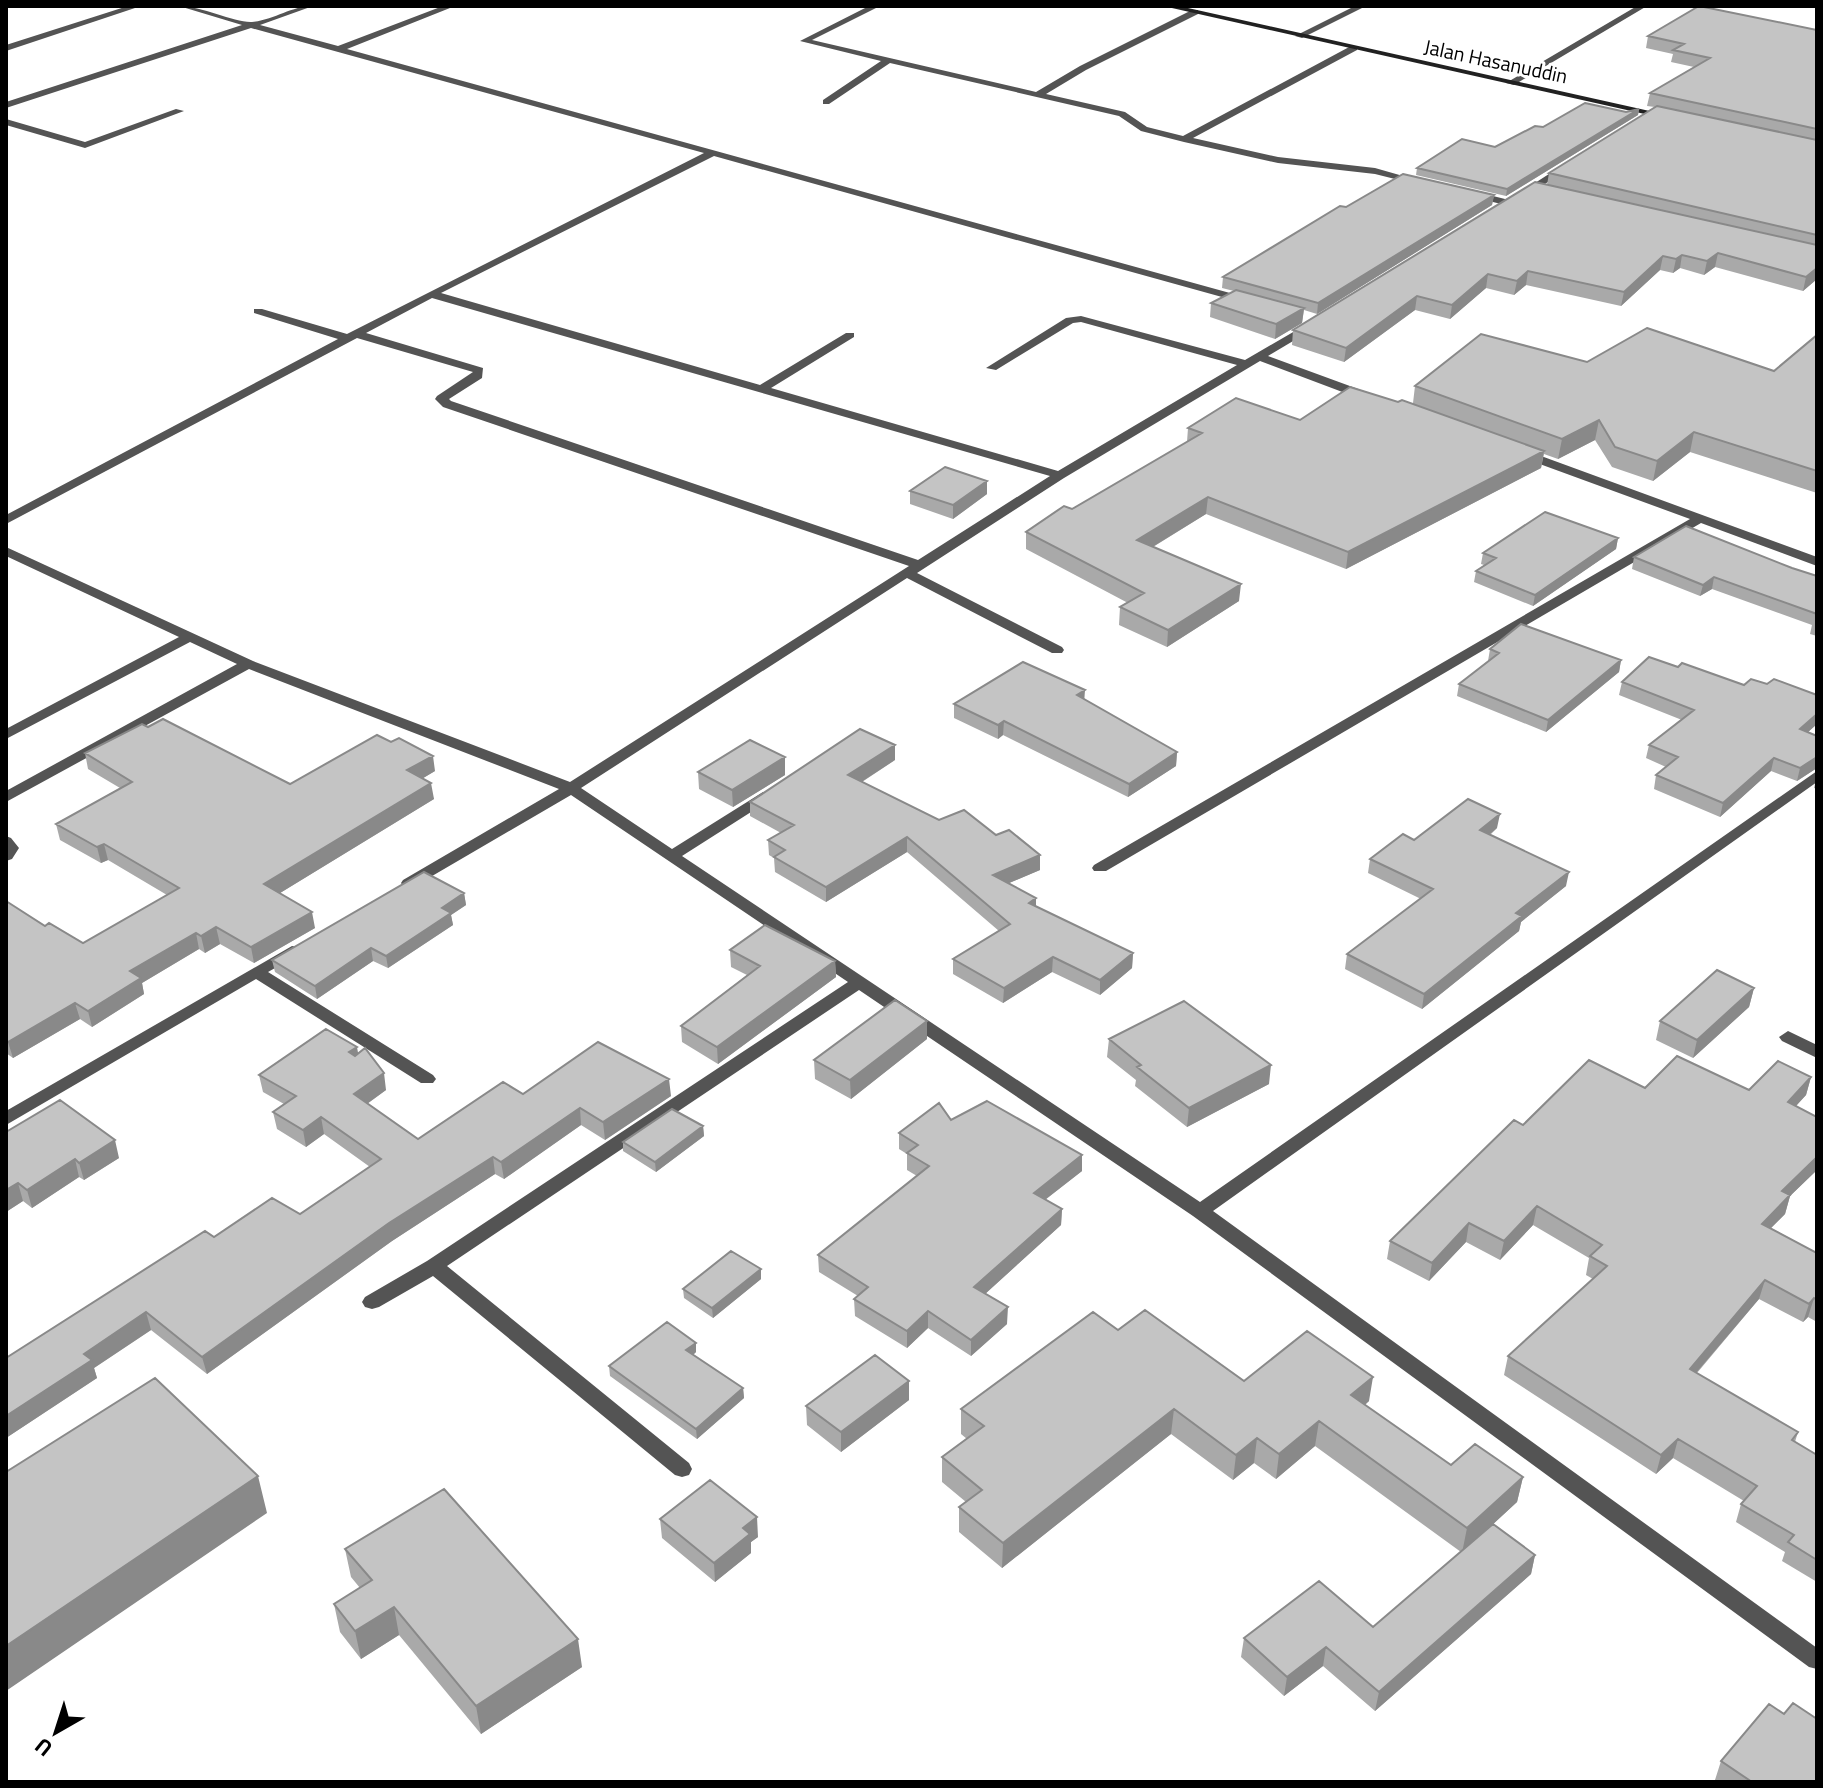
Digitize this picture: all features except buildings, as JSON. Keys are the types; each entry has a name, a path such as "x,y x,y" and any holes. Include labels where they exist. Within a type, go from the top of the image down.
{"main road":[{"name":"Jalan Hasanuddin","path":"1167,6 1682,120"}],"street":[{"path":"6,48 137,6"},
{"path":"183,6 1258,304"},
{"path":"6,105 309,6"},
{"path":"338,49 451,6"},
{"path":"876,6 804,41 1122,114 1144,129 1184,139 1278,160 1375,171 1433,185"},
{"path":"1299,36 1362,6"},
{"path":"1511,83 1643,6"},
{"path":"1039,94 1083,68 1195,12"},
{"path":"1184,139 1354,48"},
{"path":"826,102 887,61"},
{"path":"6,122 85,145 179,111"},
{"path":"1638,122 1652,113"},
{"path":"6,520 431,294 713,153"},
{"path":"1495,211 1538,191 1585,155"},
{"path":"1463,192 1509,203"},
{"path":"431,294 1060,475"},
{"path":"258,311 479,370 478,376 441,399 447,404 913,569 1057,650"},
{"path":"393,892 571,788 1060,475 1319,321 1304,317"},
{"path":"992,368 1070,320 1081,319 1253,360 1378,401"},
{"path":"762,389 850,335"},
{"path":"1512,450 1817,562"},
{"path":"1100,868 1701,518"},
{"path":"11,558 248,664 571,788 1200,1211 1817,1660"},
{"path":"6,735 188,638"},
{"path":"6,797 248,664"},
{"path":"1200,1211 1817,775"},
{"path":"671,856 785,784"},
{"path":"6,841 11,848 6,856"},
{"path":"6,1119 311,940"},
{"path":"256,972 427,1079"},
{"path":"372,1302 434,1266 859,982"},
{"path":"1788,1037 1817,1052"},
{"path":"434,1266 682,1469"}]}
